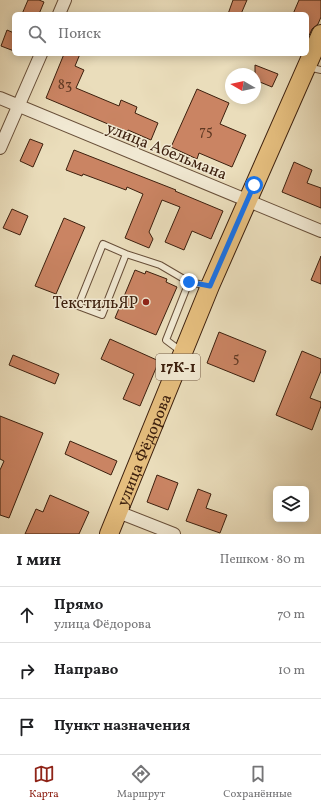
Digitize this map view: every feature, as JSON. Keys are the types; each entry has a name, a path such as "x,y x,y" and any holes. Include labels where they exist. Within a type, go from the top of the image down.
{"main road":[{"name":"улица Фёдорова","path":"109,534 210,286 248,201 314,68 321,34"}],"street":[{"path":"60,12 65,0"},
{"path":"0,148 40,56"},
{"name":"улица Абельмана","path":"0,98 321,231"},
{"path":"118,512 174,534"}],"lane":[{"path":"126,254 102,315 78,306 103,244 126,254 160,265 189,282 210,286"},
{"path":"184,353 166,340 189,282"}],"building":[{"path":"28,0 39,0 44,2 40,12 23,12"},
{"path":"233,0 247,0 242,12 229,12"},
{"path":"299,0 321,0 321,17 318,24 312,29 309,36 309,12 294,12"},
{"path":"7,30 12,32 12,50 1,46"},
{"path":"63,56 79,56 75,66 84,70 76,88 119,106 121,100 137,107 135,113 158,123 151,140 128,130 127,132 46,98"},
{"path":"255,65 278,74 272,87 261,82 261,68 255,68"},
{"path":"197,89 225,101 225,104 229,104 220,124 246,135 232,167 199,153 197,159 171,147"},
{"path":"30,139 43,144 33,167 20,161"},
{"path":"74,150 176,190 175,191 223,211 211,239 192,231 184,250 165,242 180,207 162,200 149,232 153,239 149,248 125,238 143,194 127,187 126,190 83,174 82,176 66,170"},
{"path":"294,162 312,170 307,183 321,188 321,208 282,192"},
{"path":"12,209 28,216 20,235 3,228"},
{"path":"64,218 85,227 56,294 35,286"},
{"path":"321,256 321,284 311,280"},
{"name":"ТекстильЯР","path":"135,270 145,274 146,271 167,279 166,282 177,287 156,335 115,318"},
{"path":"219,332 266,351 254,382 207,363"},
{"path":"110,339 159,361 140,406 123,399 134,374 101,359"},
{"path":"302,351 321,359 321,371 310,398 321,402 321,406 312,430 276,415"},
{"path":"13,355 59,374 55,384 9,365"},
{"path":"0,416 43,433 9,518 0,515 0,470 4,461 0,459"},
{"path":"70,441 117,461 111,475 65,454"},
{"path":"157,475 178,483 168,510 147,502"},
{"path":"198,489 211,494 206,508 227,515 220,533 186,521"},
{"path":"50,495 89,512 79,534 25,534 36,509 43,512"}],"place":[{"name":"ТекстильЯР","path":"146,302"}],"route":[{"path":"189,282 210,286 254,185"}]}
